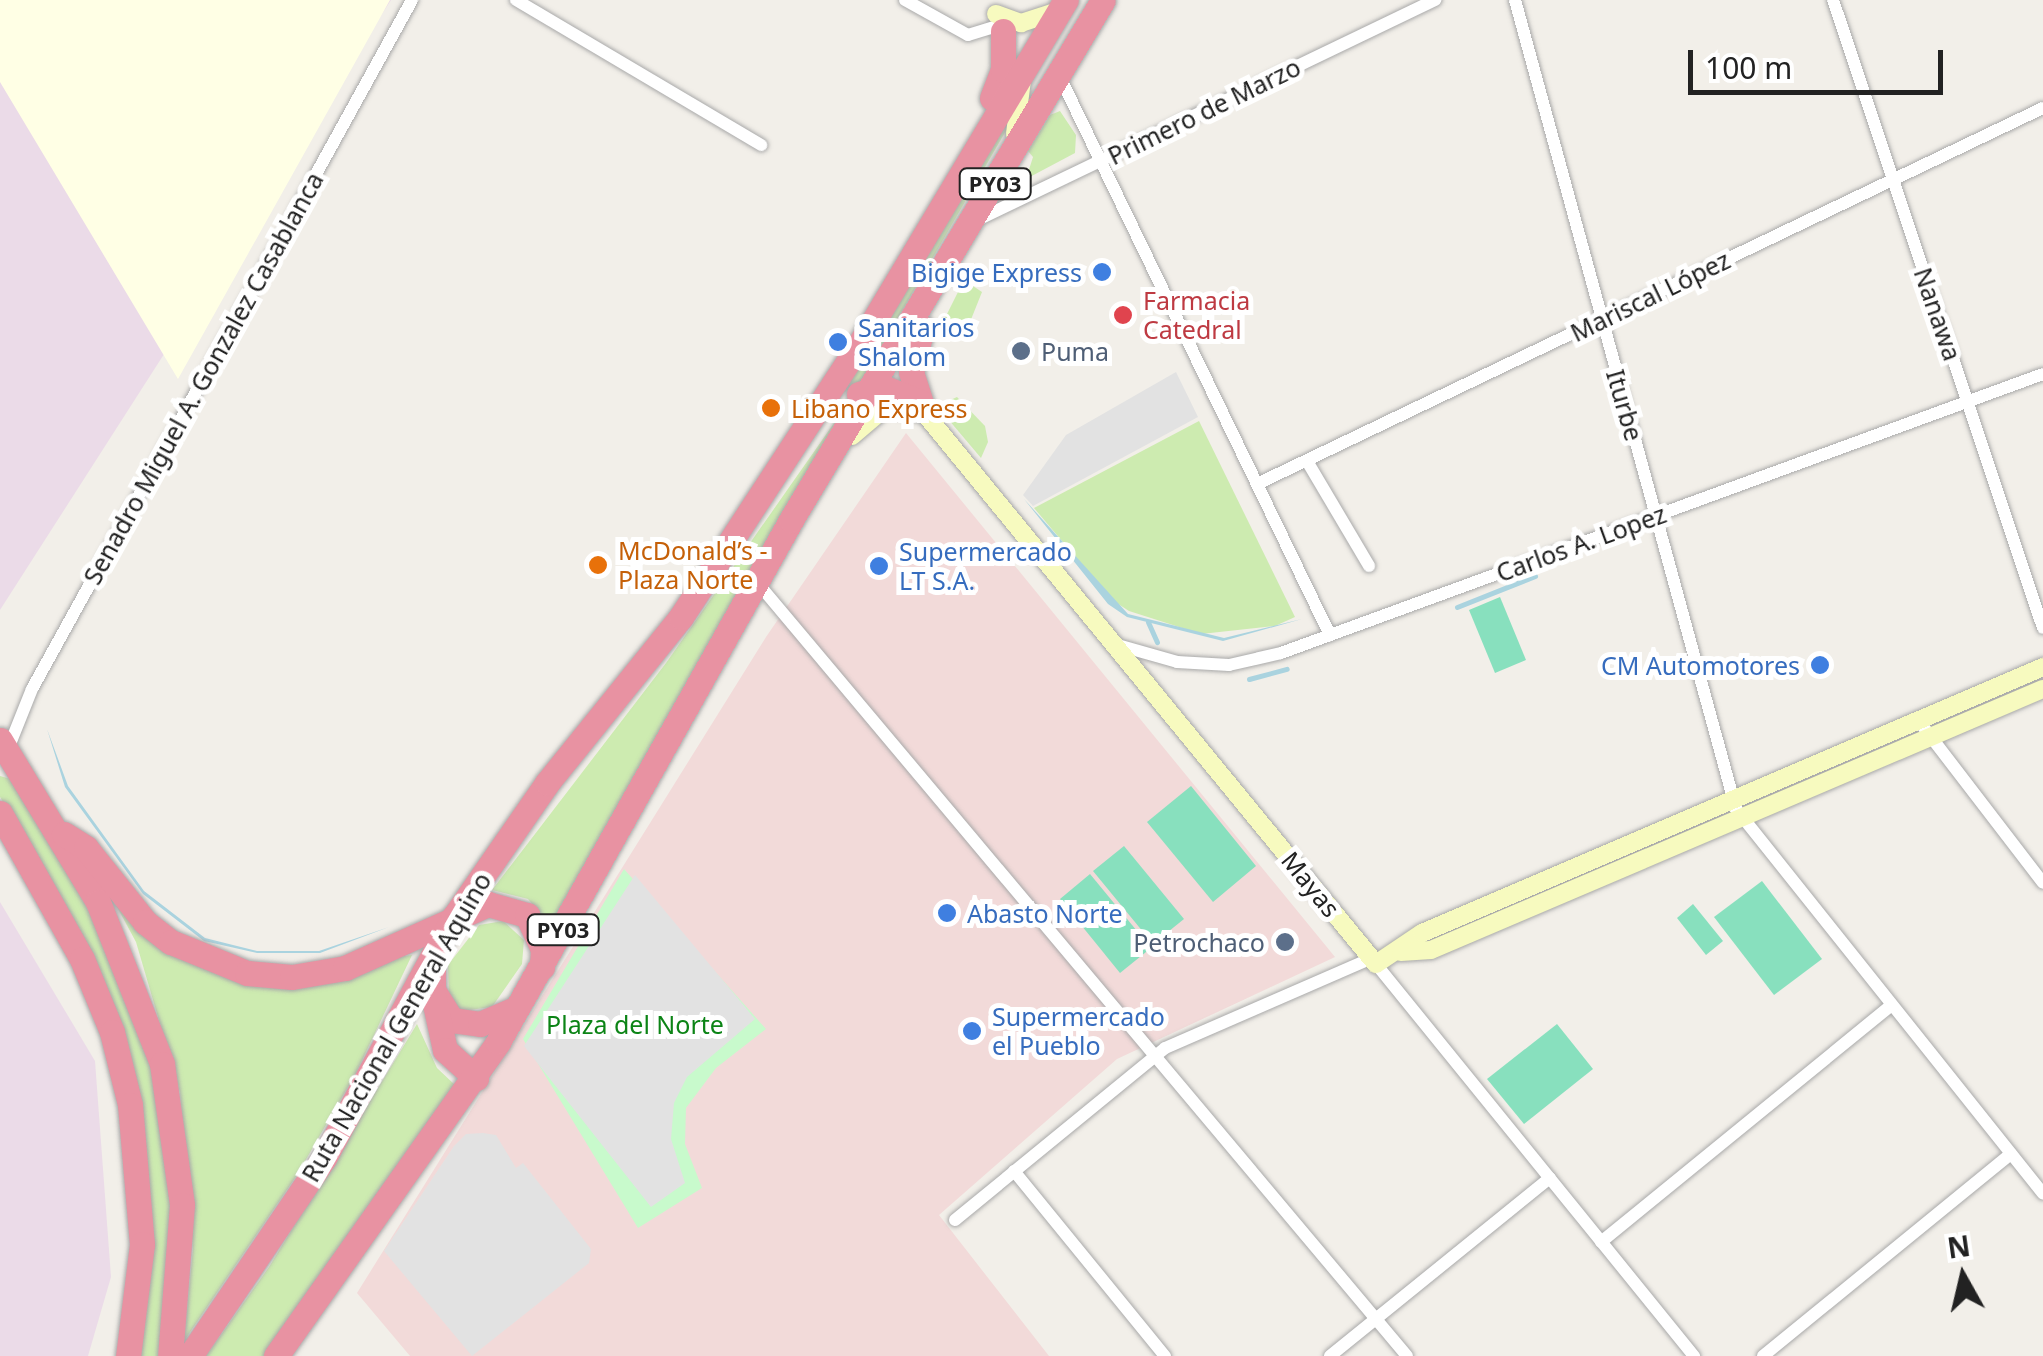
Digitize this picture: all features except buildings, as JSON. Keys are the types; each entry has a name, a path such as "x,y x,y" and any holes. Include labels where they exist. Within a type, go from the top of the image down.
{"highway":[{"name":"PY03","path":"276,1356 476,1078 542,967 756,581 1103,0"},
{"name":"Ruta Nacional General Aquino","path":"190,1356 271,1244 373,1074 454,917 547,783 672,630 789,450 1064,4"},
{"path":"916,244 1000,82 997,17"},
{"path":"922,407 911,362 933,308 937,280"},
{"path":"789,450 870,388 894,388 922,407"},
{"path":"3,750 57,830 122,952 162,1064 182,1205 170,1356"},
{"path":"0,813 82,958 112,1032 130,1105 142,1244 128,1356"},
{"path":"57,830 86,848 145,922 170,942 247,973 292,977 345,968 488,904 527,915 543,949 542,967"},
{"path":"434,956 432,990 446,1050 476,1078"},
{"path":"432,990 441,1010 464,1024 495,1020 519,1006"}],"street":[{"name":"Senadro Miguel A. Gonzalez Casablanca","path":"3,750 32,689 412,0"},
{"path":"516,0 762,146"},
{"path":"906,0 968,35 997,17 1034,22 1064,4"},
{"name":"Primero de Marzo","path":"972,222 1435,0"},
{"name":"Iturbe","path":"1515,0 1737,809"},
{"name":"Nanawa","path":"1833,0 2043,628"},
{"path":"937,280 948,246 1017,131 1022,69 997,17"},
{"path":"1060,77 1330,636"},
{"name":"Mariscal López","path":"1257,484 2043,108"},
{"name":"Carlos A. Lopez","path":"1113,643 1178,662 1229,665 1330,636 2043,374"},
{"path":"832,452 887,406 922,407"},
{"name":"Mayas","path":"922,407 1694,1356"},
{"path":"1306,461 1369,566"},
{"path":"756,581 1408,1356"},
{"path":"1737,809 1918,720 2043,666"},
{"path":"955,1220 1154,1058 1401,952 1422,934 1928,738 2043,689"},
{"path":"1918,720 1928,738 2043,883"},
{"path":"1737,809 2043,1194"},
{"path":"1601,1242 1892,1005"},
{"path":"1763,1356 2011,1154"},
{"path":"1014,1171 1165,1356"},
{"path":"1330,1356 1550,1178"}],"shaded area":[{"path":"0,0 391,0 0,610"},
{"path":"0,0 390,0 178,379 0,82"},
{"path":"1176,372 1198,417 1033,506 1023,495 1066,435"},
{"name":"Abasto Norte","path":"906,433 1335,957 1117,1059 939,1215 1049,1356 410,1356 357,1293 766,637"},
{"name":"Plaza del Norte","path":"635,875 755,1019 687,1077 674,1103 671,1139 685,1183 651,1207 524,1046"},
{"path":"0,902 95,1061 111,1277 88,1356 0,1356"},
{"path":"466,1134 496,1135 516,1168 523,1163 591,1249 589,1263 472,1356 384,1251 454,1146"}],"green space":[{"path":"1017,95 1011,122 861,382 838,396"},
{"path":"1060,111 1076,135 1075,153 1026,179 1033,157 1028,151 1050,115"},
{"path":"964,280 982,292 970,322 959,331 938,332"},
{"path":"957,397 985,426 988,442 981,458 937,406"},
{"path":"839,416 550,925 528,899 492,890 666,663"},
{"path":"1199,421 1295,617 1275,626 1201,634 1129,611 1112,600 1034,508"},
{"path":"1500,597 1526,660 1495,673 1469,610"},
{"path":"0,776 14,780 107,943 153,1071 172,1210 158,1356 137,1356 152,1212 144,1136 21,831 0,797"},
{"path":"1191,786 1256,866 1213,902 1147,822"},
{"path":"1124,846 1184,919 1153,944 1093,871"},
{"name":"Plaza del Norte","path":"624,869 766,1029 716,1068 686,1108 685,1144 702,1188 638,1228 523,1039"},
{"path":"1090,874 1151,948 1120,973 1060,899"},
{"path":"1762,881 1822,959 1774,995 1714,917"},
{"path":"1693,904 1723,941 1706,955 1677,918"},
{"path":"116,905 238,980 412,955 356,1073 297,1175 184,1341 193,1249 180,1092 136,942"},
{"path":"503,921 524,940 522,964 492,1007 461,1011 449,998 448,965 479,925"},
{"path":"417,1024 437,1068 455,1085 266,1356 206,1356 269,1267"},
{"path":"1557,1024 1593,1069 1524,1124 1487,1079"}],"water":[{"path":"1024,499 1128,614 1224,638 1302,619 1223,641 1127,617 1108,604"},
{"path":"47,729 68,786 144,891 205,938 257,951 319,951 389,927 320,953 257,953 204,941 143,894 65,787"}],"waterway":[{"path":"1457,607 1535,576"},
{"path":"1148,622 1157,642"},
{"path":"1249,679 1287,669"}],"place":[{"name":"Bigige Express","path":"1102,272"},
{"name":"Farmacia Catedral","path":"1123,315"},
{"name":"Sanitarios Shalom","path":"838,342"},
{"name":"Puma","path":"1021,351"},
{"name":"Libano Express","path":"771,408"},
{"name":"McDonald’s - Plaza Norte","path":"598,565"},
{"name":"Supermercado LT S.A.","path":"879,566"},
{"name":"CM Automotores","path":"1820,665"},
{"name":"Abasto Norte","path":"947,913"},
{"name":"Petrochaco","path":"1285,942"},
{"name":"Supermercado el Pueblo","path":"972,1031"}]}
